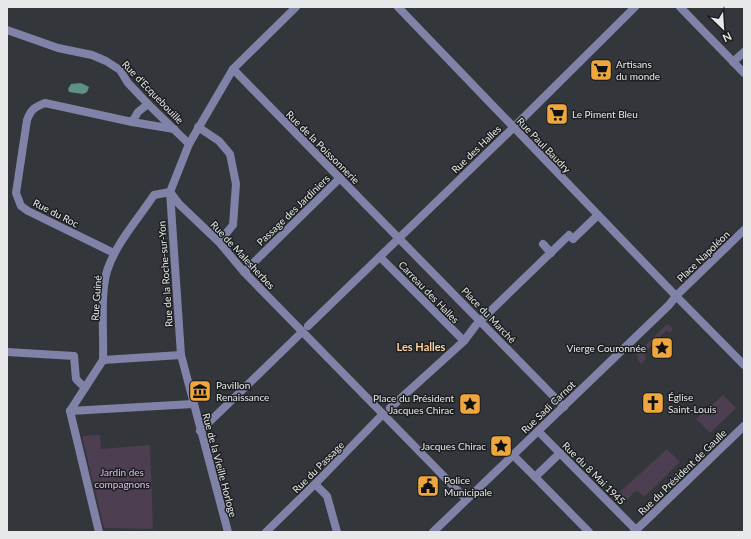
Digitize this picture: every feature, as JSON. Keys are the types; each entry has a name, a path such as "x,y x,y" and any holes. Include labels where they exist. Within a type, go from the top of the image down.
{"street":[{"path":"170,192 189,144 233,69 296,7"},
{"name":"Rue Paul Baudry","path":"398,7 676,296"},
{"name":"Rue des Halles","path":"399,238 513,128 634,7"},
{"path":"680,7 744,73"},
{"name":"Rue d'Ecquebouille","path":"7,30 58,48 92,55 106,61 120,70 128,83 189,144"},
{"path":"733,62 744,52"},
{"name":"Rue de la Poissonnerie","path":"233,69 399,238"},
{"name":"Rue du Roc","path":"114,253 28,211 22,206 16,193 27,120 30,111 35,106 45,103 132,122 174,129"},
{"path":"132,122 138,112 148,104"},
{"path":"198,127 219,142 230,154 236,184 233,225 219,242"},
{"name":"Passage des Jardiniers","path":"244,272 340,178"},
{"name":"Rue Guiné","path":"103,360 107,272 114,253 154,195 170,192"},
{"name":"Rue de Malesherbes","path":"170,192 179,204 219,242 244,272 305,329"},
{"name":"Rue de la Roche-sur-Yon","path":"170,192 181,355 193,404"},
{"path":"390,408 464,341 481,322 569,235 573,239 598,215"},
{"name":"Place Napoléon","path":"744,230 676,296 744,365"},
{"path":"200,431 399,238"},
{"name":"Place du Marché","path":"399,238 564,407"},
{"path":"543,244 551,253"},
{"name":"Carreau des Halles","path":"380,257 464,341"},
{"name":"Rue Sadi Carnot","path":"433,532 564,407 669,305 676,296"},
{"path":"305,329 383,414 466,499"},
{"path":"7,352 74,356 76,378 85,388"},
{"path":"103,532 99,532 70,411 103,360 181,355"},
{"path":"70,411 193,404"},
{"name":"Rue de la Vieille Horloge","path":"193,404 228,532"},
{"name":"Rue du Passage","path":"266,532 383,414"},
{"name":"Rue du Président de Gaulle","path":"635,531 744,426"},
{"name":"Rue du 8 Mai 1945","path":"538,431 635,531"},
{"path":"535,477 560,452"},
{"path":"513,455 589,532"},
{"path":"315,484 326,496 337,532"}],"green space":[{"path":"667,324 673,329 670,333 667,330 645,352 646,359 641,364 636,355"},
{"path":"723,395 736,408 710,433 696,419"},
{"name":"Jardin des compagnons","path":"100,435 101,449 150,445 153,529 104,528 82,436"},
{"path":"667,449 680,462 644,497 637,490 626,500 619,493"}],"shaded area":[{"path":"81,83 89,87 87,92 83,94 69,92 68,89 71,84"}],"place":[{"name":"Artisans du monde","path":"601,70"},
{"name":"Le Piment Bleu","path":"557,114"},
{"name":"Vierge Couronnée","path":"662,348"},
{"name":"Pavillon Renaissance","path":"200,391"},
{"name":"Église Saint-Louis","path":"653,403"},
{"name":"Place du Président Jacques Chirac","path":"470,404"},
{"name":"Jacques Chirac","path":"501,446"},
{"name":"Police Municipale","path":"428,486"}],"district":[{"name":"Les Halles","path":"421,346"}]}
